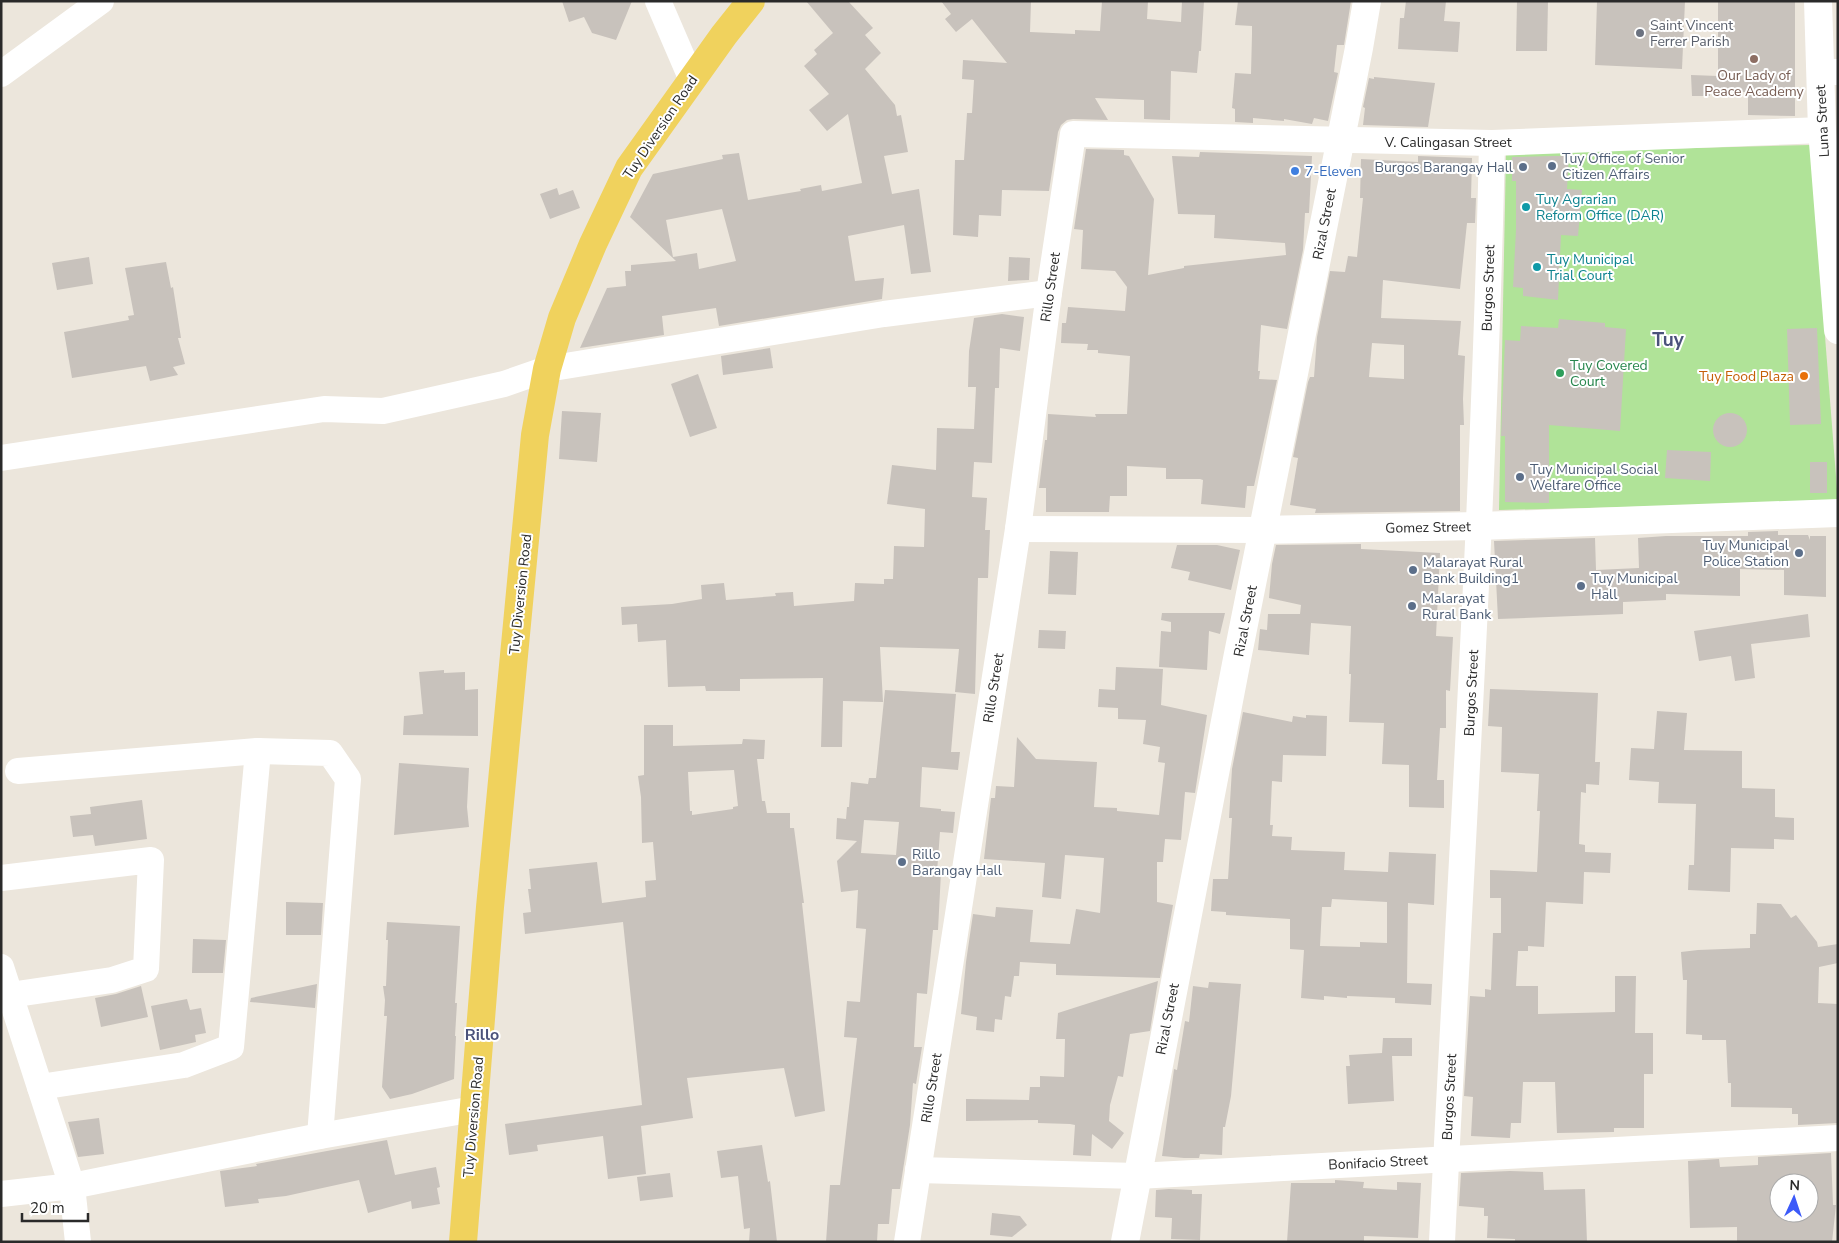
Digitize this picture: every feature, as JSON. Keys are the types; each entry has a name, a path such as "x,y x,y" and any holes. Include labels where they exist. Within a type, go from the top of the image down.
{"main road":[{"name":"Tuy Diversion Road","path":"463,1242 490,907 534,445 547,369 562,318 593,244 629,168 724,35 751,1"},
{"name":"Rizal Street","path":"1125,1242 1367,1"},
{"name":"Luna Street","path":"1818,1 1829,59 1822,130 1831,157 1838,330"},
{"name":"Gomez Street","path":"1263,530 1480,526 1838,514"}],"street":[{"path":"1,74 101,1"},
{"path":"658,1 692,80"},
{"name":"V. Calingasan Street","path":"1074,134 1492,143 1822,130"},
{"name":"Rillo Street","path":"907,1242 1018,529 1049,293 1074,134"},
{"name":"Burgos Street","path":"1442,1242 1480,526 1492,143"},
{"path":"1,458 324,409 383,411 504,384 547,369 884,314 1049,293"},
{"name":"Gomez Street","path":"1018,529 1263,530"},
{"path":"18,771 258,751 330,754 348,779 320,1136"},
{"path":"40,1087 184,1065 231,1047 258,751"},
{"path":"1,878 151,860 146,969 112,980 10,995"},
{"path":"1,967 72,1186 78,1242"},
{"path":"1,1194 72,1186 320,1136 474,1109"},
{"name":"Bonifacio Street","path":"918,1170 1137,1176 1838,1138"}],"green space":[{"path":"1810,145 1838,502 1499,510 1506,153"}],"building":[{"path":"562,1 632,1 616,40 592,33 584,17 569,22"},
{"path":"806,1 848,1 873,28 865,35 881,53 865,69 895,105 897,116 901,115 908,152 884,156 892,194 919,189 931,272 911,274 904,225 848,236 855,281 884,278 882,299 719,326 716,308 662,316 664,335 580,348 607,288 626,286 625,271 631,271 631,265 676,261 630,217 653,174 723,159 722,155 739,153 748,200 801,191 800,189 821,185 822,191 862,183 848,114 827,131 809,110 829,94 804,66 817,54 814,50 833,33","holes":["722,209 736,261 699,269 697,253 673,257 666,220"]},
{"path":"941,1 1031,1 1030,32 1075,34 1075,30 1100,31 1102,1 1148,1 1147,19 1181,22 1182,1 1204,1 1201,51 1199,51 1197,73 1171,71 1170,120 1144,119 1144,100 1095,98 1108,120 1073,119 1067,120 1061,125 1058,132 1049,191 1002,190 1001,216 979,215 978,237 953,235 955,160 964,160 967,113 972,113 974,80 962,79 963,60 1007,63 972,19 956,32 945,19 951,14"},
{"path":"1238,1 1351,1 1344,45 1337,45 1334,72 1338,73 1328,121 1314,118 1312,124 1284,119 1284,121 1253,118 1253,123 1235,122 1235,109 1232,108 1235,73 1251,74 1252,34 1252,26 1235,25"},
{"path":"1406,1 1446,1 1444,21 1460,22 1458,52 1398,49 1400,18 1404,18"},
{"path":"1517,1 1548,1 1547,51 1516,51"},
{"name":"Saint Vincent Ferrer Parish","path":"1597,1 1685,1 1682,69 1595,65"},
{"name":"Our Lady of Peace Academy","path":"1718,1 1795,1 1795,116 1748,115 1748,92 1710,92 1710,96 1692,96 1691,75 1718,76"},
{"path":"1374,77 1435,83 1428,127 1363,125 1365,108 1363,107 1369,78 1374,79"},
{"path":"1086,149 1124,150 1124,155 1129,156 1154,199 1148,275 1184,268 1184,266 1286,255 1285,243 1214,238 1215,215 1178,214 1172,156 1199,157 1200,152 1312,156 1309,213 1305,213 1303,250 1287,329 1261,325 1259,379 1277,380 1254,486 1247,486 1245,508 1201,504 1203,480 1166,479 1166,468 1127,466 1127,496 1110,496 1109,512 1046,512 1046,488 1039,488 1045,440 1047,440 1048,414 1096,417 1095,414 1127,414 1130,356 1098,353 1098,350 1087,350 1088,344 1061,343 1062,323 1066,323 1068,307 1125,311 1127,287 1115,271 1081,269 1083,230 1074,229"},
{"path":"1418,156 1472,158 1471,198 1476,198 1475,223 1467,223 1460,289 1383,280 1381,318 1461,321 1458,355 1465,356 1464,425 1460,425 1460,511 1315,513 1316,509 1290,505 1298,458 1293,457 1308,382 1310,377 1314,377 1317,337 1330,271 1345,272 1348,256 1357,257 1363,198 1360,198 1361,159 1418,162","holes":["1372,343 1404,345 1404,379 1369,377"]},
{"path":"1569,156 1567,189 1582,190 1578,236 1561,235 1558,300 1523,296 1523,288 1513,287 1516,181 1512,181 1512,157"},
{"path":"557,188 559,195 573,190 580,208 550,219 540,194"},
{"path":"89,257 93,284 57,290 52,263"},
{"path":"1009,257 1030,258 1029,280 1008,281"},
{"path":"166,262 171,288 173,287 181,338 178,338 185,364 173,367 178,375 150,381 146,366 72,378 64,332 129,320 128,316 134,315 125,268"},
{"path":"1002,314 1024,317 1020,351 1000,348 999,388 995,388 992,463 974,462 972,497 987,498 985,530 990,530 988,578 978,578 975,694 955,692 959,649 880,647 883,702 843,701 842,747 821,747 823,678 740,679 740,691 706,691 705,686 668,687 666,640 638,642 637,624 622,625 621,607 672,604 702,599 701,585 724,583 726,600 776,596 775,593 793,592 794,606 854,601 855,583 884,584 884,579 893,579 894,546 924,547 925,509 887,504 892,465 936,470 937,428 974,429 976,387 968,387 969,351 974,318"},
{"path":"1559,319 1605,323 1605,327 1626,329 1620,431 1549,425 1549,503 1505,502 1505,436 1501,436 1505,340 1520,341 1521,326 1558,328"},
{"name":"Tuy Food Plaza","path":"1817,328 1821,424 1790,425 1787,329"},
{"path":"770,348 773,368 723,375 721,356"},
{"path":"698,374 717,428 690,437 671,384"},
{"path":"562,411 601,413 597,462 559,459"},
{"path":"1730,413 1742,418 1747,430 1742,442 1730,447 1718,442 1713,430 1718,418"},
{"path":"1667,450 1711,452 1710,481 1665,478"},
{"path":"1810,462 1827,462 1827,493 1810,493"},
{"path":"1778,531 1778,535 1808,535 1810,540 1810,536 1826,536 1826,597 1784,595 1784,570 1740,569 1740,596 1666,594 1666,600 1623,602 1623,614 1498,619 1494,541 1595,538 1596,570 1639,568 1638,538 1748,536 1748,532"},
{"path":"1361,544 1361,549 1440,553 1436,636 1453,637 1450,691 1446,690 1446,728 1440,728 1437,780 1444,780 1444,808 1409,807 1409,765 1382,764 1384,723 1349,722 1351,626 1311,623 1309,655 1258,650 1260,629 1267,630 1268,614 1300,614 1301,605 1269,598 1276,545"},
{"path":"1177,545 1217,545 1240,550 1231,590 1188,580 1190,572 1171,568"},
{"path":"1050,551 1078,552 1076,595 1048,594"},
{"path":"1162,613 1225,613 1220,634 1209,631 1207,670 1159,667 1161,631 1171,632 1171,622 1161,620"},
{"path":"1808,614 1810,637 1751,644 1755,678 1735,681 1731,656 1699,661 1694,631"},
{"path":"1039,630 1066,631 1065,649 1038,648"},
{"path":"1116,667 1163,669 1161,705 1207,715 1195,793 1185,792 1181,840 1165,839 1163,862 1157,862 1157,902 1173,905 1160,978 1056,975 1056,964 1020,962 1019,976 1014,976 1011,997 1005,996 1002,1020 995,1019 994,1032 976,1030 977,1017 961,1014 973,914 995,917 996,907 1033,910 1030,942 1070,944 1076,909 1100,913 1104,858 1065,855 1061,899 1042,897 1045,863 984,859 991,798 995,798 996,786 1014,787 1017,737 1036,759 1097,762 1094,807 1117,808 1117,811 1159,815 1165,763 1158,762 1160,747 1143,744 1146,720 1118,719 1118,708 1098,707 1099,689 1115,690"},
{"path":"444,670 444,673 465,672 465,690 478,689 478,736 403,735 404,716 423,714 419,672"},
{"path":"1490,689 1598,693 1595,762 1600,762 1599,785 1586,784 1586,793 1581,792 1579,844 1585,845 1585,852 1611,853 1610,873 1584,872 1583,904 1546,902 1544,947 1528,946 1528,951 1518,951 1516,986 1538,986 1538,1014 1615,1012 1615,976 1636,976 1635,1033 1653,1033 1653,1074 1644,1074 1644,1128 1614,1128 1614,1132 1557,1133 1555,1082 1523,1082 1521,1123 1511,1123 1510,1138 1471,1136 1473,1097 1464,1096 1470,996 1485,997 1485,989 1491,990 1493,933 1501,933 1501,898 1490,898 1490,870 1537,872 1540,811 1537,811 1539,774 1501,772 1502,727 1488,726"},
{"path":"885,690 956,694 951,752 960,752 958,770 922,767 920,807 955,812 953,833 940,832 937,872 941,872 938,930 933,930 927,994 917,993 914,1047 922,1047 916,1084 913,1083 910,1125 900,1189 892,1189 889,1224 878,1224 877,1242 826,1242 830,1185 840,1185 857,1038 844,1037 847,1001 860,1002 866,929 856,928 858,890 841,892 837,861 857,841 836,839 837,818 846,819 851,782 868,784 869,778 876,778","holes":["864,820 899,822 896,855 861,853"]},
{"path":"1657,711 1687,713 1684,750 1742,751 1742,788 1775,789 1775,817 1794,818 1794,840 1774,839 1774,849 1731,848 1730,892 1688,890 1689,865 1694,865 1696,804 1658,803 1659,782 1629,780 1631,748 1654,749"},
{"path":"1243,712 1292,722 1293,716 1306,718 1306,715 1327,716 1326,756 1283,755 1282,782 1272,781 1270,825 1273,825 1272,836 1292,837 1291,850 1345,852 1344,870 1388,872 1389,852 1436,854 1434,905 1408,903 1407,983 1432,984 1431,1005 1395,1003 1395,998 1324,996 1324,1000 1301,998 1304,950 1290,949 1290,919 1226,915 1226,912 1211,911 1213,879 1228,879 1232,818 1229,818 1232,769","holes":["1332,899 1387,902 1387,943 1360,942 1360,947 1320,946 1322,907 1331,907"]},
{"path":"644,725 673,725 673,746 742,744 743,739 765,740 764,759 757,759 762,801 765,801 767,813 790,813 790,828 794,828 804,903 802,903 825,1111 795,1117 784,1068 687,1078 693,1118 641,1126 646,1174 608,1179 603,1136 537,1145 538,1151 509,1155 505,1124 642,1105 623,922 525,934 523,913 531,912 528,889 531,889 529,869 597,862 602,903 646,897 645,881 656,880 653,842 642,843 641,797 638,776 644,775","holes":["734,770 738,806 733,807 733,809 692,815 692,811 690,811 688,772"]},
{"path":"399,763 469,768 467,807 469,827 394,835"},
{"path":"142,800 147,839 95,846 93,835 73,837 70,816 91,814 90,807"},
{"path":"286,902 323,903 321,935 286,935"},
{"path":"1757,903 1781,904 1791,918 1796,915 1817,942 1818,947 1838,944 1838,963 1819,967 1818,1003 1838,1004 1838,1123 1798,1125 1798,1114 1792,1114 1792,1108 1731,1107 1731,1083 1728,1083 1726,1040 1702,1040 1702,1035 1686,1034 1687,980 1683,980 1681,952 1750,948 1750,934 1756,934"},
{"path":"387,922 460,926 455,1003 457,1003 454,1079 412,1094 390,1099 382,1087 387,1016 384,1016 385,1000 383,986 386,986"},
{"path":"193,939 226,940 223,973 192,973"},
{"path":"1158,981 1150,1031 1130,1034 1123,1077 1118,1076 1110,1105 1109,1121 1124,1133 1112,1149 1092,1134 1091,1156 1073,1155 1075,1125 1070,1124 1038,1123 1038,1120 966,1121 966,1099 1029,1100 1030,1087 1040,1087 1040,1076 1064,1077 1065,1039 1056,1039 1058,1013"},
{"path":"1209,982 1241,984 1231,1096 1225,1127 1223,1127 1222,1155 1200,1154 1199,1158 1162,1156 1174,1069 1177,1070 1185,1021 1189,1022 1193,986 1208,988"},
{"path":"317,984 315,1008 250,1002 251,998"},
{"path":"141,986 148,1017 101,1027 95,998"},
{"path":"187,999 190,1010 201,1008 206,1033 195,1035 196,1042 160,1050 151,1006"},
{"path":"1383,1038 1412,1038 1412,1056 1392,1056 1394,1101 1348,1104 1346,1066 1350,1066 1349,1055 1382,1053"},
{"path":"99,1118 104,1154 78,1157 68,1122"},
{"path":"387,1140 395,1175 436,1167 440,1187 437,1188 440,1204 412,1209 411,1201 368,1213 359,1180 286,1196 258,1199 259,1203 225,1207 220,1171 257,1166 256,1164"},
{"path":"762,1145 768,1182 770,1181 777,1242 749,1242 750,1228 744,1229 738,1176 721,1178 717,1151"},
{"path":"1831,1153 1833,1205 1836,1205 1832,1242 1737,1242 1737,1227 1690,1228 1688,1161 1719,1159 1720,1167 1758,1165 1758,1157"},
{"path":"1543,1172 1544,1190 1585,1189 1587,1242 1515,1242 1515,1239 1487,1238 1488,1216 1484,1216 1484,1208 1459,1206 1461,1173"},
{"path":"670,1173 673,1197 640,1201 637,1177"},
{"path":"1335,1180 1364,1182 1363,1188 1397,1190 1397,1182 1421,1183 1418,1238 1364,1236 1364,1242 1287,1242 1291,1183 1335,1183"},
{"path":"1156,1190 1192,1190 1192,1194 1202,1194 1200,1240 1171,1239 1172,1218 1155,1217"},
{"path":"992,1213 1020,1216 1027,1225 1012,1237 990,1235"}],"place":[{"name":"Saint Vincent Ferrer Parish","path":"1640,33"},
{"name":"Our Lady of Peace Academy","path":"1754,59"},
{"name":"Tuy Office of Senior Citizen Affairs","path":"1552,166"},
{"name":"Burgos Barangay Hall","path":"1523,167"},
{"name":"7-Eleven","path":"1295,171"},
{"name":"Tuy Agrarian Reform Office (DAR)","path":"1526,207"},
{"name":"Tuy Municipal Trial Court","path":"1537,267"},
{"name":"Tuy Covered Court","path":"1560,373"},
{"name":"Tuy Food Plaza","path":"1804,376"},
{"name":"Tuy Municipal Social Welfare Office","path":"1520,477"},
{"name":"Tuy Municipal Police Station","path":"1799,553"},
{"name":"Malarayat Rural Bank Building1","path":"1413,570"},
{"name":"Tuy Municipal Hall","path":"1581,586"},
{"name":"Malarayat Rural Bank","path":"1412,606"},
{"name":"Rillo Barangay Hall","path":"902,862"}],"district":[{"name":"Tuy","path":"1668,339"},
{"name":"Rillo","path":"482,1034"}]}
